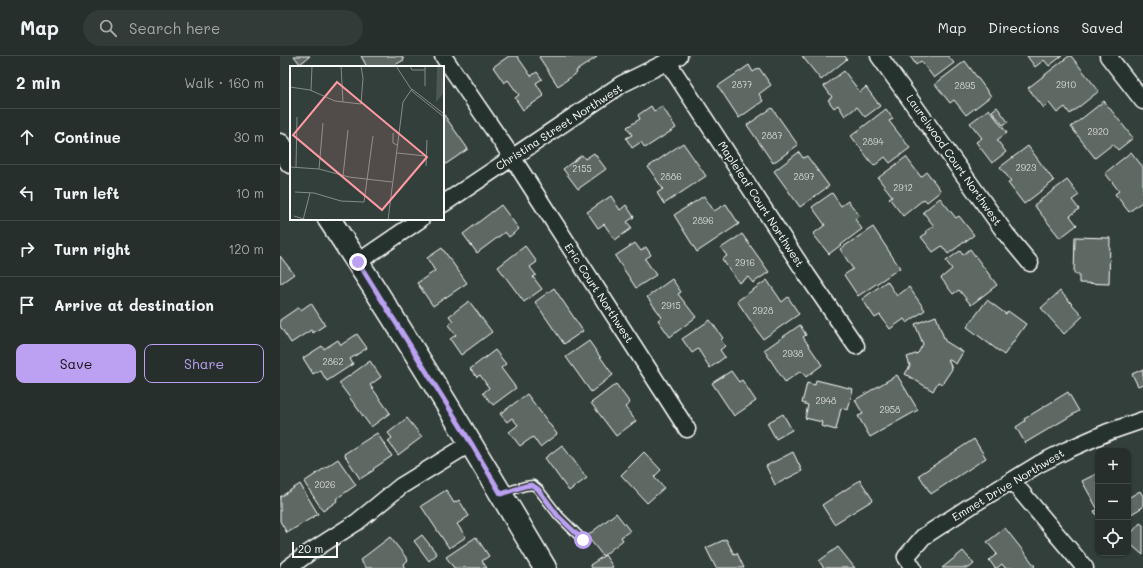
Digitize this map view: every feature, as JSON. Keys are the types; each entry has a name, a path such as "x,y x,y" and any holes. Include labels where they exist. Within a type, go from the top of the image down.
{"main road":[{"path":"280,145 290,160"},
{"path":"330,220 358,262 471,443 545,568"}],"street":[{"name":"Eric Court Northwest","path":"443,56 512,157 687,429"},
{"name":"Laurelwood Court Northwest","path":"879,56 1006,234 1030,263"},
{"path":"1108,56 1143,101"},
{"name":"Christina Street Northwest","path":"444,203 622,84 673,59"},
{"name":"Mapleleaf Court Northwest","path":"673,59 802,268 856,346"},
{"path":"358,262 421,220"},
{"name":"Emmet Drive Northwest","path":"909,562 923,537 1039,464 1108,432 1143,420"},
{"path":"288,568 357,522 401,486 471,443"},
{"path":"1012,481 1085,568"},
{"path":"280,564 283,568"}],"lane":[{"path":"501,494 532,485 538,489 558,516 583,540"}],"building":[{"path":"294,56 310,56 300,64"},
{"path":"361,56 402,56 404,60 393,66 366,66"},
{"path":"509,56 517,56 531,76 537,72 542,79 536,83 544,96 523,110 515,98 519,95 508,80 504,83 493,67"},
{"path":"802,56 845,56 847,59 821,80"},
{"path":"910,56 948,56 954,63 934,78 921,61 916,65"},
{"path":"1027,56 1062,56 1049,66 1044,60 1035,67"},
{"path":"1071,56 1099,91 1070,114 1065,107 1057,113 1049,103 1044,108 1028,88"},
{"path":"539,57 597,57 576,71 577,73 558,86"},
{"path":"965,61 991,96 966,115 954,100 950,103 935,84"},
{"path":"749,65 753,72 759,68 771,85 759,94 763,101 739,118 718,86"},
{"path":"844,71 860,92 866,87 880,106 865,117 857,107 845,116 838,105 834,108 828,100 832,97 824,86"},
{"path":"1104,101 1133,138 1118,150 1113,144 1095,158 1071,127"},
{"path":"651,106 654,111 662,106 676,128 645,148 641,142 632,148 626,138 632,135 627,127 640,119 638,115"},
{"path":"997,107 1008,122 1003,125 992,111"},
{"path":"772,108 798,145 773,163 747,125"},
{"path":"886,109 893,119 889,121 910,148 890,163 885,157 874,166 851,136"},
{"path":"989,109 1007,133 997,140 1006,152 992,163 976,142 982,138 970,123"},
{"path":"444,115 468,149 444,165"},
{"path":"683,143 706,176 664,204 657,193 663,189 648,167"},
{"path":"1028,146 1054,181 1024,204 1008,183 1011,181 1000,167"},
{"path":"799,152 803,158 807,156 829,186 800,207 774,171"},
{"path":"1131,152 1143,167 1143,201 1129,212 1115,194 1119,191 1105,173"},
{"path":"594,153 606,169 578,189 563,169 582,155 585,159"},
{"path":"906,157 921,177 927,172 941,191 927,202 924,199 903,216 889,198 892,196 878,178"},
{"path":"1067,180 1079,195 1072,200 1079,209 1070,216 1077,225 1060,238 1034,205"},
{"path":"832,193 841,206 848,201 860,216 855,219 862,229 829,254 813,234 825,225 812,207"},
{"path":"611,196 620,210 626,205 634,217 627,222 632,228 615,240 604,224 598,228 587,212"},
{"path":"704,196 714,211 726,204 739,224 697,252 674,215"},
{"path":"940,198 956,218 959,216 974,235 948,254 942,246 933,252 921,237 927,233 926,231 934,226 923,212"},
{"path":"501,205 519,229 509,237 505,232 477,253 463,234"},
{"path":"873,227 900,268 858,296 844,275 853,269 840,249"},
{"path":"742,234 769,272 753,283 748,277 739,283 722,259 727,256 721,248"},
{"path":"1075,237 1110,238 1109,284 1079,283 1079,274 1074,274"},
{"path":"635,243 641,251 646,247 651,255 645,259 656,275 636,288 615,256"},
{"path":"525,246 537,262 530,267 536,275 533,277 542,289 524,302 498,267"},
{"path":"442,248 467,283 433,306 417,283 435,271 427,258"},
{"path":"970,249 997,285 971,305 959,290 953,294 941,278 952,269 946,261 960,251 963,255"},
{"path":"280,256 294,274 280,284"},
{"path":"672,279 681,292 678,294 696,317 670,337 658,320 662,317 647,297"},
{"path":"767,280 782,302 788,297 799,314 763,339 737,301"},
{"path":"887,281 897,296 909,287 925,310 907,323 904,319 890,329 880,315 875,318 862,299"},
{"path":"554,288 583,331 564,344 535,302"},
{"path":"1060,291 1083,316 1064,334 1041,308"},
{"path":"987,300 1006,314 1008,311 1026,324 1004,355 967,327"},
{"path":"469,301 492,332 461,355 450,339 456,335 448,325 453,321 449,316"},
{"path":"311,303 325,325 313,333 311,330 291,343 280,326 280,320 299,307 301,310"},
{"path":"936,316 945,341 963,352 956,364 948,359 952,369 942,384 938,382 933,391 905,374 910,366 907,357 918,353 923,344 915,324"},
{"path":"710,320 723,338 721,340 725,346 720,350 725,357 710,368 698,349 692,353 682,339"},
{"path":"800,325 806,335 803,337 822,365 806,377 801,371 785,382 764,350"},
{"path":"357,334 367,348 350,359 353,364 327,381 320,370 313,374 303,358 322,346 324,349 338,340 341,345"},
{"path":"589,341 613,375 591,392 566,357"},
{"path":"495,350 506,364 501,368 516,388 493,405 483,393 489,388 480,375 477,377 470,369"},
{"path":"370,361 381,377 370,385 390,413 371,427 339,383"},
{"path":"1143,369 1143,384 1138,386 1132,374"},
{"path":"731,371 739,382 742,380 756,401 734,416 712,383"},
{"path":"897,375 918,410 870,437 858,416 863,414 855,400"},
{"path":"816,380 853,389 848,410 841,408 836,430 821,426 822,422 805,418 808,405 802,403 807,383 815,385"},
{"path":"616,384 630,403 625,407 636,421 616,436 591,403"},
{"path":"1068,392 1079,411 1025,443 1016,427 1025,421 1024,419"},
{"path":"527,394 557,434 540,447 533,437 520,446 509,432 518,425 512,418 507,422 500,414"},
{"path":"783,414 792,430 776,439 767,423"},
{"path":"407,418 422,437 398,455 388,441 392,438 388,433"},
{"path":"377,433 392,456 360,479 344,454"},
{"path":"974,439 986,458 931,494 919,475"},
{"path":"562,445 587,478 569,491 545,458"},
{"path":"644,452 661,470 654,477 664,488 647,503 621,475"},
{"path":"793,452 802,471 775,485 766,466"},
{"path":"338,459 356,485 336,499 337,501 323,511 304,482"},
{"path":"1095,474 1095,505 1082,481"},
{"path":"860,480 873,500 834,524 822,505"},
{"path":"300,484 318,514 287,533 280,521 280,497"},
{"path":"446,490 454,503 459,500 469,516 457,524 466,537 449,548 421,506"},
{"path":"1140,491 1143,496 1143,507 1131,514 1131,496"},
{"path":"616,513 630,531 621,537 623,540 603,556 587,536"},
{"path":"1140,523 1143,525 1143,555 1131,545 1131,534"},
{"path":"1005,528 1035,566 1032,568 1005,568 1002,564 995,568 989,560 997,554 987,542"},
{"path":"422,535 437,554 429,561 414,541"},
{"path":"390,537 408,560 403,565 405,568 366,568 360,560"},
{"path":"476,537 489,556 482,561 487,568 454,568 446,557"},
{"path":"726,539 734,554 737,553 744,568 716,568 706,548"},
{"path":"838,547 855,568 824,568 819,561"},
{"path":"963,551 974,564 969,568 942,568"},
{"path":"605,555 613,567 592,568 590,565"}],"route":[{"path":"358,262 471,443 501,494 532,485 538,489 558,516 583,540"}]}
